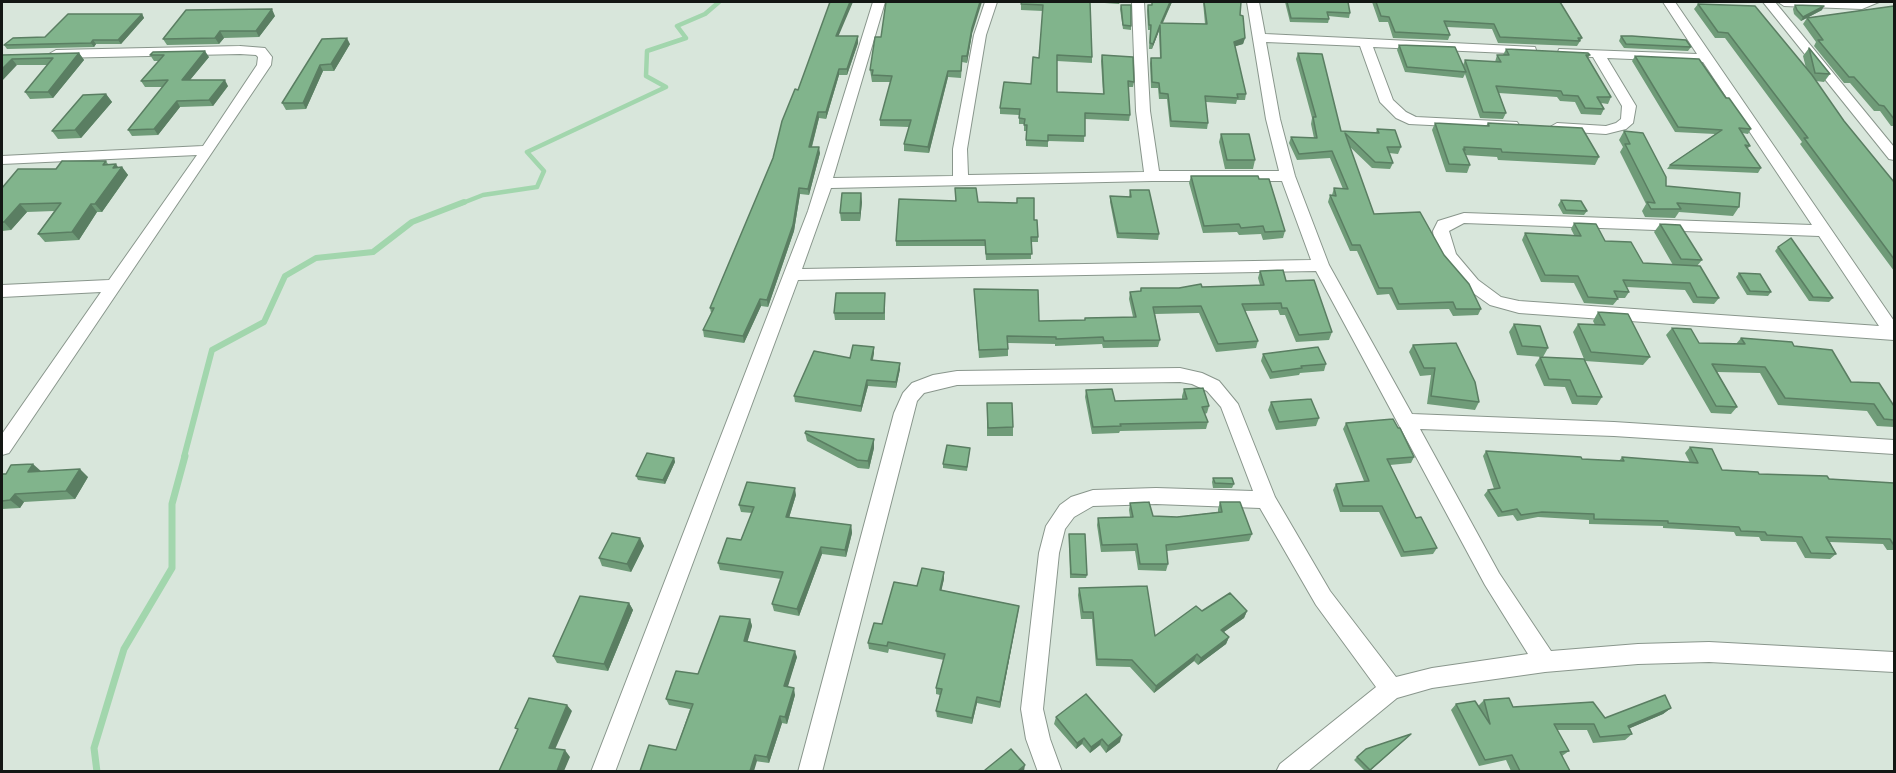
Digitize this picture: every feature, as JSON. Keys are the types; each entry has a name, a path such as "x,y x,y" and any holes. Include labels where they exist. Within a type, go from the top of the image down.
{"street":[{"path":"603,771 816,211 879,2"},
{"path":"961,179 960,149 980,35 991,2"},
{"path":"1138,2 1143,111 1152,176"},
{"path":"1252,2 1273,119 1288,176 1321,265 1492,579 1545,662"},
{"path":"1669,2 1894,333"},
{"path":"1769,2 1894,156"},
{"path":"1784,2 1862,5 1873,2"},
{"path":"1259,38 1706,58"},
{"path":"1365,42 1387,102 1401,115 1414,121 1606,130 1622,126 1628,120 1629,106 1598,54"},
{"path":"2,448 207,150 264,65 265,57 260,51 228,50 37,54"},
{"path":"1878,135 1894,136"},
{"path":"2,160 207,150"},
{"path":"825,183 1152,176 1288,176"},
{"path":"1824,231 1464,218 1452,220 1444,225 1441,231 1449,256 1472,284 1485,296 1519,307 1894,333"},
{"path":"791,275 1321,265"},
{"path":"2,291 113,286"},
{"path":"810,771 903,413 909,398 918,388 933,382 957,378 1180,375 1196,378 1213,386 1230,404 1266,500 1323,598 1391,688"},
{"path":"1407,421 1614,429 1894,447"},
{"path":"1050,771 1038,739 1032,709 1049,553 1056,526 1067,511 1078,503 1094,498 1156,496 1266,500"},
{"path":"1288,771 1391,688 1432,678 1545,662 1708,651 1894,662"}],"building":[{"path":"830,2 850,2 836,36 858,36 847,69 839,69 826,112 818,112 809,147 819,147 808,189 799,188 793,225 767,300 760,299 743,336 703,330 714,308 710,308 773,158 782,121 795,89 798,90"},
{"path":"886,2 980,2 967,56 962,56 961,71 948,71 928,147 904,144 911,120 880,120 892,76 872,75 873,70 870,70 875,37 881,37"},
{"path":"1022,2 1090,2 1092,57 1057,55 1057,92 1104,94 1102,55 1133,57 1134,82 1128,81 1130,115 1085,113 1085,136 1048,135 1048,141 1026,140 1027,125 1024,125 1025,119 1019,118 1020,109 1000,108 1004,82 1031,84 1033,57 1039,58 1043,5 1021,4"},
{"path":"1152,2 1170,2 1161,23 1207,24 1204,2 1241,2 1240,15 1243,16 1245,38 1234,42 1246,94 1237,94 1238,98 1205,96 1208,123 1171,121 1168,94 1160,93 1159,83 1152,82 1151,58 1161,58 1160,25 1153,44 1150,43 1151,25 1149,25 1148,5 1152,5"},
{"path":"1287,2 1348,2 1350,13 1327,12 1329,19 1291,18"},
{"path":"1376,2 1560,2 1582,38 1578,38 1580,41 1500,37 1494,24 1444,21 1450,35 1395,32 1389,17 1381,16"},
{"path":"1698,4 1755,6 1812,75 1844,121 1894,182 1894,259 1804,138 1808,138 1728,33 1718,32"},
{"path":"1121,5 1131,5 1131,26 1123,25"},
{"path":"1795,5 1824,6 1803,17"},
{"path":"1894,6 1894,119 1854,77 1849,77 1818,40 1823,40 1807,18"},
{"path":"272,9 256,31 220,31 215,38 163,39 186,10"},
{"path":"68,14 142,14 118,40 93,40 91,43 4,45 13,38 45,37"},
{"path":"1621,36 1686,40 1691,47 1626,44"},
{"path":"347,38 331,64 320,65 303,103 282,103 322,39"},
{"path":"1399,45 1455,47 1466,72 1407,67"},
{"path":"1809,48 1830,74 1815,73"},
{"path":"1506,49 1588,53 1590,55 1586,55 1611,97 1597,97 1604,109 1585,108 1578,96 1563,95 1561,91 1496,86 1506,113 1483,112 1465,60 1501,62 1497,55 1509,55"},
{"path":"205,51 182,80 225,80 209,100 177,101 154,129 128,130 168,80 141,81 164,55 150,55 153,52"},
{"path":"79,53 48,92 25,92 53,58 12,59 2,69 2,55"},
{"path":"1298,53 1322,54 1341,131 1379,133 1377,129 1395,130 1401,147 1387,147 1393,163 1375,162 1345,133 1374,214 1420,212 1444,255 1469,284 1481,309 1456,309 1453,302 1399,304 1392,288 1379,288 1360,245 1352,245 1330,195 1336,196 1334,188 1348,189 1332,151 1299,154 1291,137 1317,138 1313,117 1316,117"},
{"path":"1635,56 1699,59 1751,129 1739,128 1750,146 1745,145 1761,168 1670,165 1722,130 1678,127"},
{"path":"106,94 75,130 52,131 83,95"},
{"path":"1435,123 1489,126 1488,123 1582,128 1599,157 1502,152 1501,149 1464,147 1470,165 1449,164"},
{"path":"1624,131 1643,133 1666,177 1666,186 1740,193 1739,207 1677,203 1681,209 1651,209 1647,202 1655,203 1625,144 1630,144"},
{"path":"1221,134 1249,134 1255,160 1227,160"},
{"path":"62,161 106,161 103,165 116,164 113,168 122,167 95,204 91,204 72,232 38,234 61,203 20,204 2,222 2,188 18,169 56,169"},
{"path":"1191,176 1258,176 1259,179 1269,179 1285,231 1265,232 1263,226 1241,228 1239,224 1204,226"},
{"path":"955,188 976,188 978,202 1017,203 1017,198 1034,198 1034,220 1037,220 1038,237 1031,237 1032,254 986,254 985,240 896,241 899,199 956,201"},
{"path":"1130,190 1149,190 1159,234 1118,233 1110,196 1131,197"},
{"path":"842,193 861,193 860,213 840,213"},
{"path":"1561,200 1581,201 1587,211 1566,210"},
{"path":"1574,223 1596,224 1605,241 1631,242 1643,263 1700,266 1719,298 1697,297 1690,283 1623,280 1629,292 1614,291 1618,299 1588,297 1578,276 1545,275 1525,233 1581,236"},
{"path":"1660,224 1680,225 1702,260 1681,259"},
{"path":"1791,238 1833,298 1813,297 1778,247"},
{"path":"1283,270 1286,281 1314,280 1332,332 1299,335 1287,308 1282,308 1281,303 1242,304 1258,341 1218,344 1201,306 1153,307 1160,340 1104,341 1103,337 1056,339 1056,337 1007,336 1008,349 979,350 974,289 1038,290 1039,321 1136,317 1130,292 1141,291 1141,288 1179,288 1201,284 1202,287 1264,285 1260,271"},
{"path":"1739,273 1760,274 1771,292 1750,291"},
{"path":"836,293 885,293 884,313 834,313"},
{"path":"1598,312 1628,314 1650,357 1591,352 1578,324 1605,325"},
{"path":"1514,324 1540,326 1548,348 1522,346"},
{"path":"1672,328 1691,329 1699,343 1745,344 1741,338 1792,342 1794,346 1832,350 1851,382 1879,383 1894,406 1894,420 1884,419 1874,404 1785,398 1765,367 1712,364 1737,407 1716,406"},
{"path":"1456,343 1475,382 1479,402 1431,396 1435,368 1424,368 1413,345"},
{"path":"853,345 874,347 871,360 900,363 896,382 867,380 861,406 794,396 814,351 850,358"},
{"path":"1318,347 1326,364 1272,372 1263,354"},
{"path":"1540,357 1584,359 1602,397 1577,396 1570,380 1549,379"},
{"path":"1203,388 1209,406 1202,407 1208,422 1120,424 1121,426 1093,427 1086,390 1112,389 1115,401 1187,399 1184,389"},
{"path":"1311,399 1319,418 1279,422 1271,402"},
{"path":"987,403 1012,403 1013,427 988,428"},
{"path":"1393,419 1414,457 1387,459 1416,518 1421,517 1437,548 1404,552 1382,506 1343,506 1336,484 1369,481 1346,423"},
{"path":"806,431 874,439 868,461 857,460 805,433"},
{"path":"947,445 970,448 967,467 943,464"},
{"path":"1690,447 1712,449 1722,470 1758,472 1759,474 1827,476 1829,479 1894,483 1894,544 1890,539 1826,537 1836,554 1811,553 1802,537 1741,531 1739,527 1668,523 1668,521 1594,519 1594,514 1542,512 1521,515 1517,509 1502,512 1488,490 1500,488 1486,451 1581,457 1582,459 1624,461 1622,457 1698,463"},
{"path":"647,453 674,458 663,480 636,476"},
{"path":"33,464 28,472 80,469 66,491 15,494 10,500 2,501 2,474 6,474 11,465"},
{"path":"1213,478 1232,478 1234,484 1215,483"},
{"path":"747,482 795,488 786,517 851,525 845,550 821,547 797,609 772,604 783,572 718,563 727,538 741,540 754,507 739,505"},
{"path":"1149,502 1153,516 1177,517 1222,512 1220,502 1240,502 1252,534 1166,545 1168,564 1140,564 1137,544 1102,545 1098,518 1133,517 1130,503"},
{"path":"612,533 640,538 627,564 599,558"},
{"path":"1069,534 1085,534 1087,575 1071,574"},
{"path":"922,568 944,572 940,590 1019,606 1000,702 977,697 972,718 936,711 942,689 936,688 945,654 888,642 887,646 868,643 874,623 882,624 894,582 917,586"},
{"path":"1147,586 1155,636 1196,606 1202,611 1230,593 1247,611 1221,630 1229,637 1201,658 1197,654 1156,686 1132,660 1097,659 1093,612 1083,612 1079,588"},
{"path":"580,596 629,603 604,664 553,656"},
{"path":"720,616 750,619 744,641 795,651 784,686 794,688 785,717 780,716 767,757 755,755 750,771 640,771 649,745 676,750 693,704 666,699 676,671 698,674"},
{"path":"1086,694 1122,735 1108,746 1102,739 1091,747 1084,738 1077,743 1056,717"},
{"path":"1665,695 1671,708 1628,726 1632,734 1600,737 1594,724 1554,724 1569,751 1560,752 1570,771 1520,771 1512,755 1485,760 1456,704 1475,701 1490,724 1484,700 1509,698 1513,707 1593,702 1605,718"},
{"path":"529,698 567,705 549,748 565,750 557,771 499,771 518,729 515,728"},
{"path":"1411,734 1370,770 1357,757 1366,749"},
{"path":"1011,749 1025,765 1019,771 985,770"}],"waterway":[{"path":"460,204 483,195 537,187 544,171 527,152 666,87 646,76 647,51 686,38 677,26 705,14 719,2"},
{"path":"184,457 212,350 264,322 285,276 316,258 373,252 412,222 464,202"},
{"path":"97,772 94,748 124,649 172,568 172,504 185,456"}]}
